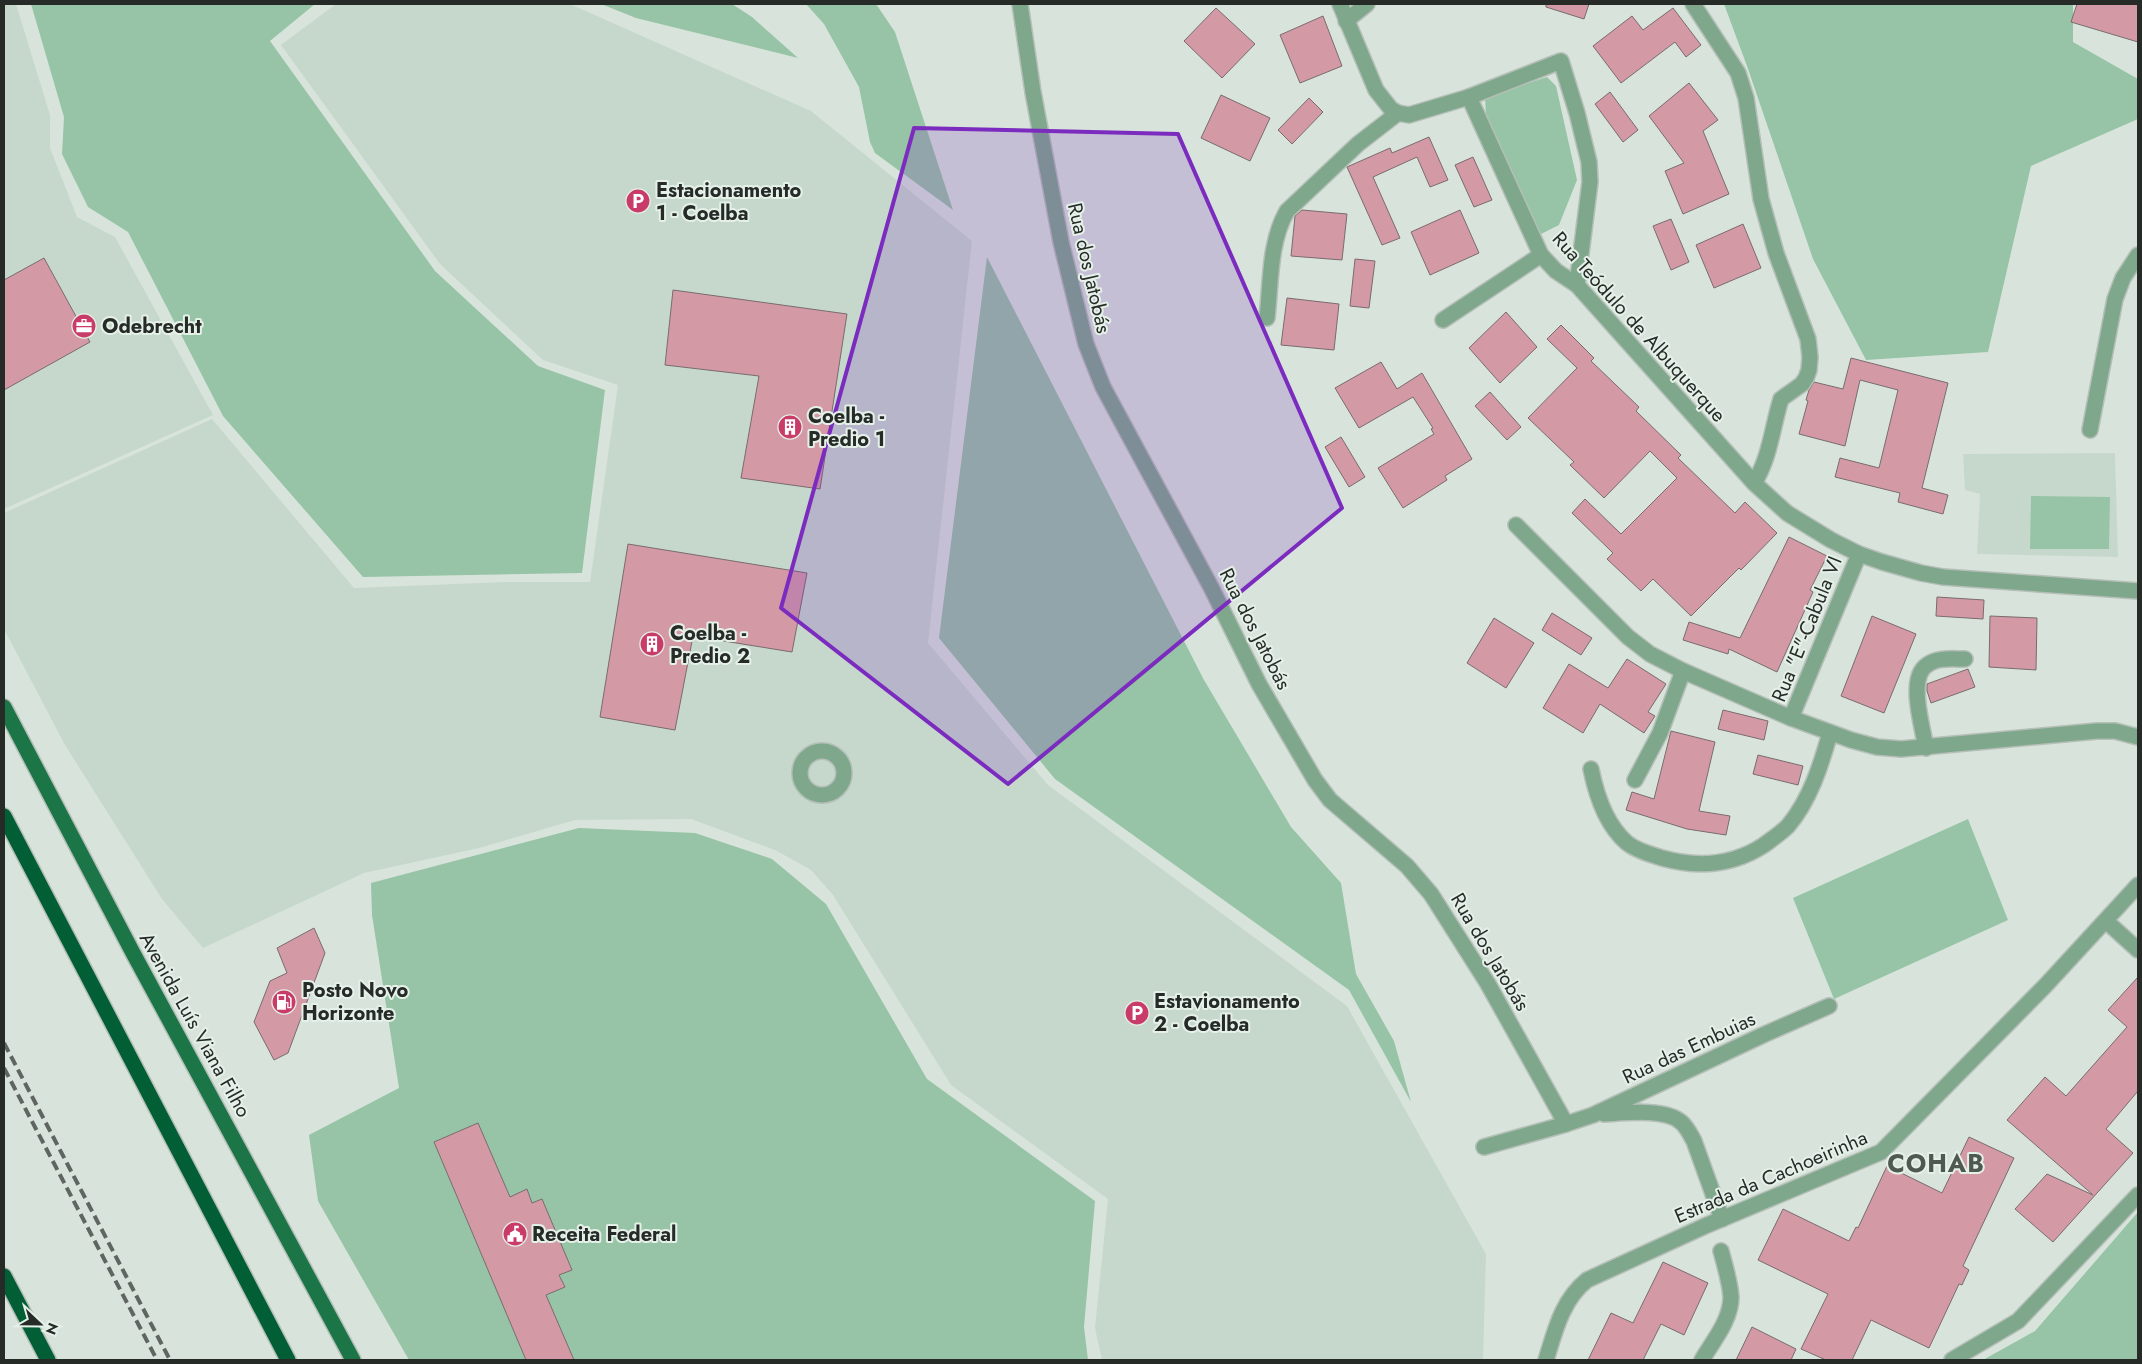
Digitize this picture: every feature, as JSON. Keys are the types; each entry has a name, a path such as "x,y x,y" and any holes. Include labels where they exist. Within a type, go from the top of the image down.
{"highway":[{"path":"4,816 288,1360"},
{"path":"4,1276 48,1360"}],"main road":[{"name":"Avenida Luís Viana Filho","path":"4,707 133,953 353,1360"}],"street":[{"name":"Rua dos Jatobás","path":"1020,4 1033,92 1062,242 1086,344 1103,387 1212,589 1259,684 1310,773 1330,800 1407,866 1431,894 1488,984 1566,1124"},
{"path":"1340,4 1376,90 1383,100 1398,113 1408,115 1469,97 1561,61 1577,113 1589,162 1590,182 1577,285"},
{"path":"1346,21 1368,4"},
{"path":"1693,4 1738,73 1746,98 1761,199 1776,253 1808,338 1809,370 1802,384 1781,399 1763,469 1754,483"},
{"name":"Rua Teódulo de Albuquerque","path":"1469,97 1541,255 1556,271 1577,285 1754,483 1787,513 1831,540 1859,554 1902,568 1943,577 2138,591"},
{"path":"1267,318 1277,236 1287,211 1358,144 1398,113"},
{"path":"1443,320 1541,255"},
{"path":"2090,430 2115,299 2124,278 2138,255"},
{"path":"1516,525 1628,637 1650,654 1683,671 1830,733 1877,747 1901,749 2096,731 2115,731 2138,737"},
{"name":"Rua \"E\"-Cabula VI","path":"1791,718 1859,554"},
{"path":"1926,748 1916,688 1919,674 1926,665 1940,660 1966,659"},
{"path":"1635,780 1660,733 1683,671"},
{"path":"1591,769 1594,782 1608,817 1623,839 1636,849 1684,863 1705,864 1725,862 1756,850 1788,826 1814,781 1830,733"},
{"name":"Estrada da Cachoeirinha","path":"1546,1360 1561,1313 1568,1300 1581,1284 1598,1274 1722,1219 1881,1152 2106,921 2138,885"},
{"path":"2106,921 2138,950"},
{"name":"Rua das Embuias","path":"1566,1124 1593,1114 1829,1006"},
{"path":"1593,1114 1654,1113 1679,1120 1688,1129 1694,1141 1722,1219"},
{"path":"1484,1147 1566,1124"},
{"path":"1952,1360 2018,1321 2138,1195"},
{"path":"1702,1360 1724,1324 1729,1310 1730,1292 1721,1251"}],"highlighted area":[{"path":"914,128 1178,134 1342,508 1008,784 781,608"}],"shaded area":[{"name":"Odebrecht","path":"4,4 16,4 50,115 50,148 77,217 115,237 213,415 4,509"},
{"path":"336,4 570,4 811,111 972,241 928,643 1048,785 1347,1006 1486,1254 1483,1360 1102,1360 1095,1328 1108,1199 951,1085 833,895 811,870 775,850 691,819 575,820 479,848 364,873 203,948 162,899 65,745 4,629 4,513 212,419 354,588 505,582 590,582 618,385 543,360 440,264 281,45"},
{"path":"2115,453 2118,557 1977,554 1980,494 1965,490 1963,454"}],"green space":[{"path":"31,4 315,4 270,41 435,271 538,366 605,390 582,573 363,577 223,416 128,232 88,207 62,154 64,117"},
{"path":"601,4 732,4 752,17 798,58 636,18"},
{"path":"806,4 876,4 895,32 953,210 875,153 870,142 859,87 824,24"},
{"path":"1724,4 2073,4 2073,42 2138,79 2138,119 2031,166 1988,352 1866,360 1813,259"},
{"path":"1547,77 1556,86 1577,180 1559,225 1539,235 1486,114 1485,97"},
{"path":"987,257 1204,680 1291,827 1341,883 1356,974 1394,1041 1411,1102 1349,990 1055,779 939,638"},
{"path":"2031,496 2110,497 2109,549 2030,549"},
{"path":"1968,819 2008,920 1834,999 1793,898"},
{"path":"579,828 695,833 772,859 826,904 927,1079 1095,1201 1084,1327 1088,1360 409,1360 318,1201 309,1135 399,1088 372,915 371,883"},
{"path":"2138,1212 2138,1360 1983,1360 2035,1331"}],"building":[{"path":"1546,4 1589,4 1584,19 1546,7"},
{"path":"2077,4 2138,4 2138,42 2071,22"},
{"path":"1216,8 1255,44 1222,78 1184,41"},
{"path":"1673,8 1701,45 1686,57 1675,42 1621,83 1593,46 1632,16 1643,30"},
{"path":"1323,16 1342,66 1300,83 1280,35"},
{"path":"1689,83 1718,120 1703,131 1729,194 1683,214 1665,171 1684,163 1649,116"},
{"path":"1610,92 1638,130 1623,142 1595,104"},
{"path":"1221,95 1270,118 1250,161 1201,138"},
{"path":"1309,98 1323,112 1292,144 1278,130"},
{"path":"1429,137 1448,180 1430,187 1417,157 1373,177 1400,238 1382,245 1347,167 1390,148 1392,153"},
{"path":"1473,157 1492,200 1474,207 1455,165"},
{"path":"1302,210 1347,214 1342,260 1291,256 1295,216"},
{"path":"1460,210 1479,253 1430,275 1411,232"},
{"path":"1671,219 1689,262 1671,270 1653,226"},
{"path":"1743,224 1761,268 1714,288 1696,245"},
{"path":"44,258 90,342 4,390 4,280"},
{"path":"1355,259 1375,261 1369,308 1350,306"},
{"name":"Coelba - Predio 1","path":"673,290 847,314 820,489 741,478 759,376 665,365"},
{"path":"1287,298 1339,304 1334,350 1281,345"},
{"path":"1506,312 1537,347 1500,383 1469,348"},
{"path":"1561,325 1594,358 1591,361 1639,407 1636,411 1681,455 1678,458 1735,513 1745,502 1777,533 1741,570 1739,568 1691,616 1653,579 1641,591 1607,559 1613,553 1572,513 1585,499 1621,534 1677,478 1650,451 1604,498 1570,465 1574,462 1528,418 1577,368 1547,339"},
{"path":"1851,358 1948,383 1922,488 1948,495 1943,514 1898,502 1900,493 1835,477 1840,458 1879,468 1898,390 1860,380 1845,446 1799,434 1808,401 1806,400 1814,382 1843,389"},
{"path":"1381,362 1397,389 1422,373 1472,459 1445,476 1447,480 1403,508 1378,468 1434,434 1431,429 1433,428 1413,397 1359,428 1335,388"},
{"path":"1490,392 1521,427 1507,440 1475,406"},
{"path":"1341,437 1365,477 1349,487 1325,447"},
{"path":"1789,537 1827,556 1810,590 1813,592 1777,672 1729,649 1728,654 1683,640 1689,622 1740,638"},
{"name":"Coelba - Predio 2","path":"628,544 807,573 792,652 693,636 675,730 600,717"},
{"path":"1937,597 1984,600 1983,619 1936,616"},
{"path":"1552,613 1592,638 1581,655 1542,630"},
{"path":"1872,616 1916,634 1884,713 1841,696"},
{"path":"1990,616 2037,618 2036,670 1989,667"},
{"path":"1494,618 1534,643 1506,688 1467,663"},
{"path":"1627,659 1666,684 1648,712 1655,716 1644,733 1600,704 1583,733 1543,708 1569,664 1608,688"},
{"path":"1968,669 1975,687 1931,703 1927,684"},
{"path":"1723,710 1768,721 1764,740 1718,729"},
{"path":"1671,731 1715,742 1699,811 1730,816 1726,835 1687,829 1626,810 1632,792 1654,799"},
{"path":"1758,755 1803,766 1798,785 1753,774"},
{"name":"Posto Novo Horizonte","path":"314,928 325,953 288,1053 274,1060 254,1022 270,981 287,973 277,948"},
{"path":"2138,977 2138,1091 2106,1129 2133,1153 2053,1242 2015,1209 2047,1174 2093,1195 2007,1120 2045,1077 2066,1096 2127,1027 2108,1010"},
{"name":"Receita Federal","path":"478,1123 510,1197 527,1189 532,1203 542,1199 572,1270 559,1275 565,1287 546,1295 574,1360 526,1360 434,1142"},
{"path":"1969,1137 2014,1158 1963,1266 1969,1270 1962,1285 1959,1284 1929,1348 1871,1320 1852,1360 1826,1360 1801,1349 1828,1294 1758,1260 1783,1209 1849,1241 1856,1227 1858,1228 1887,1166 1942,1193"},
{"path":"1663,1262 1708,1283 1684,1335 1661,1324 1643,1360 1588,1360 1611,1313 1633,1323"},
{"path":"1752,1327 1796,1349 1791,1360 1736,1360"}],"railway":[{"path":"4,1043 170,1360"},
{"path":"4,1068 157,1360"}],"place":[{"name":"Estacionamento 1 - Coelba","path":"638,201"},
{"name":"Odebrecht","path":"84,326"},
{"name":"Coelba - Predio 1","path":"790,427"},
{"name":"Coelba - Predio 2","path":"652,644"},
{"name":"Posto Novo Horizonte","path":"284,1002"},
{"name":"Estavionamento 2 - Coelba","path":"1137,1013"},
{"name":"Receita Federal","path":"515,1234"}],"district":[{"name":"COHAB","path":"1936,1163"}]}
